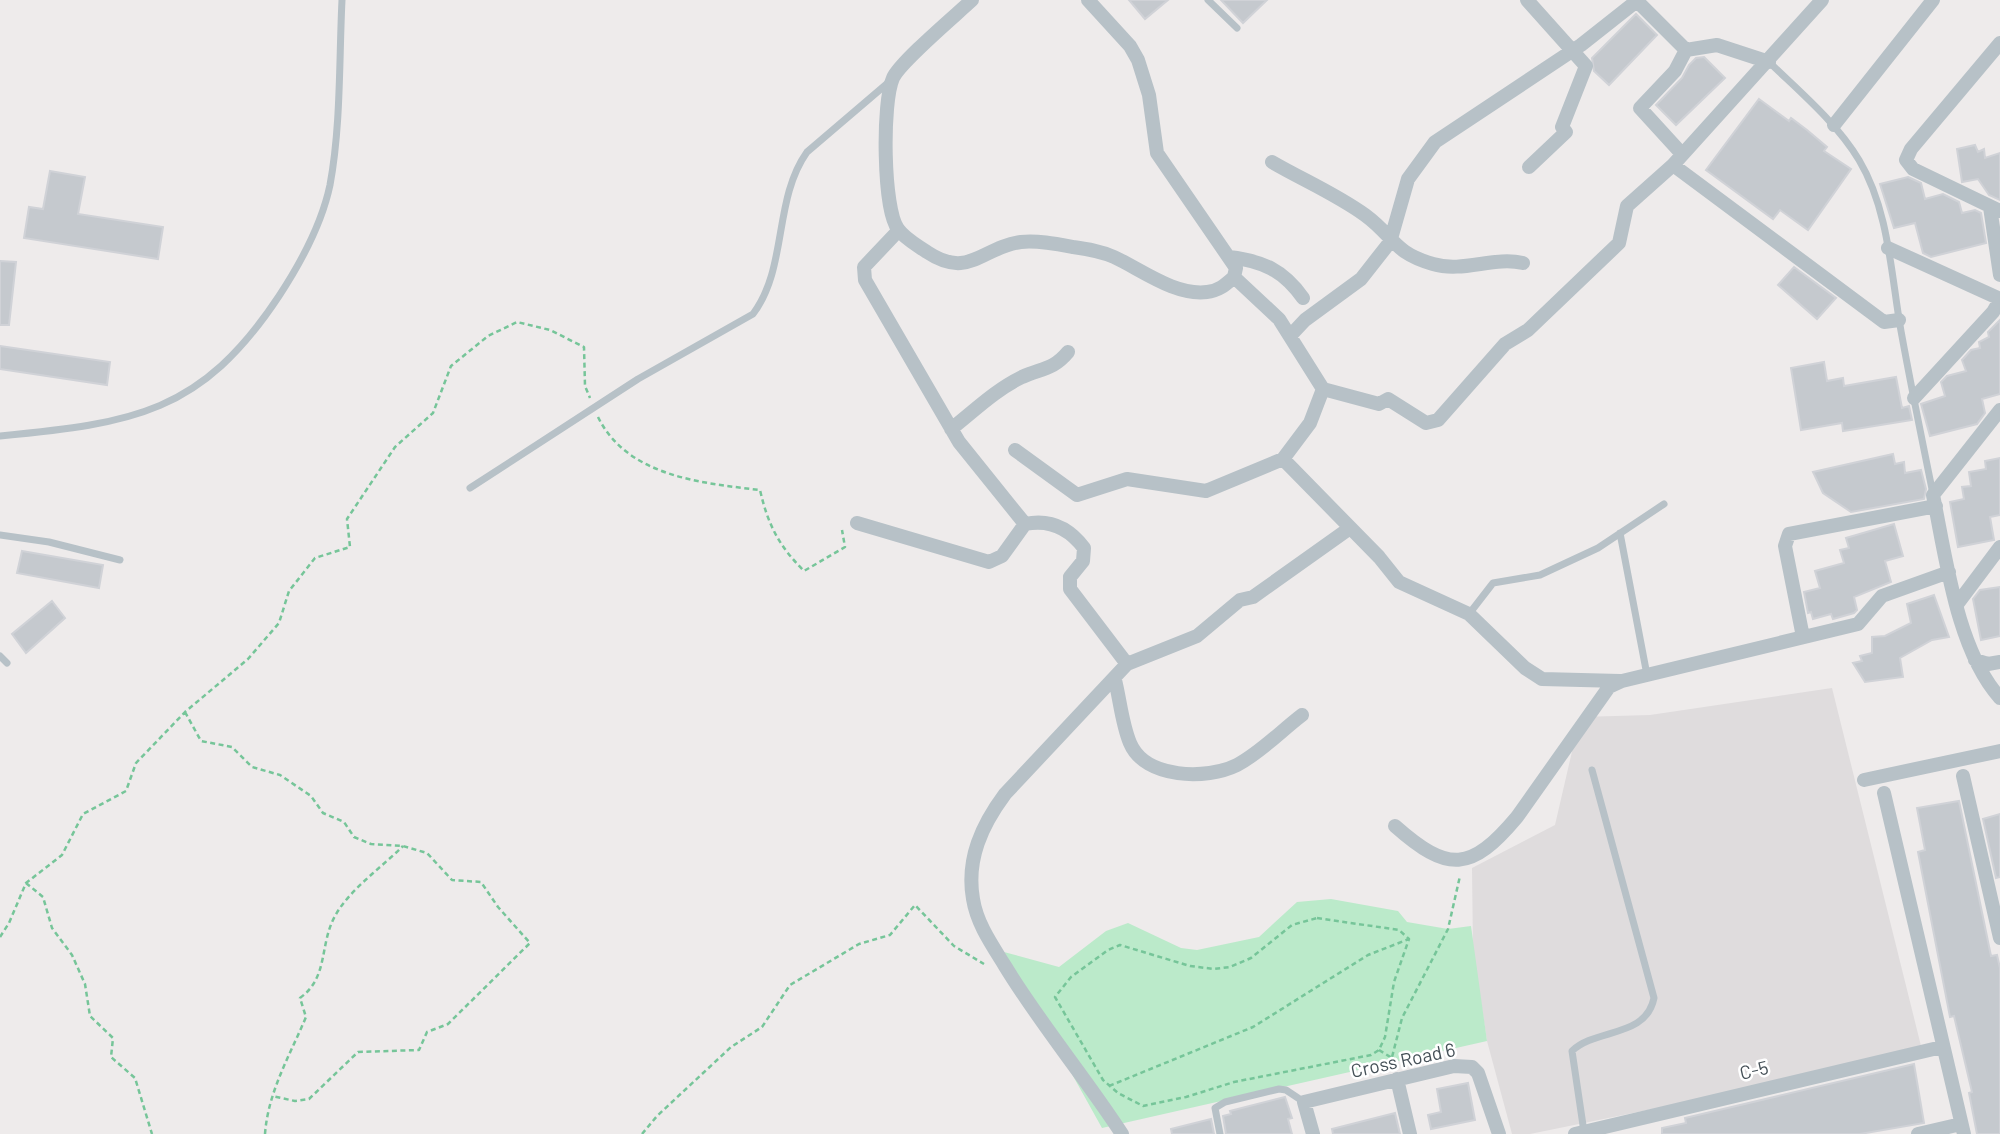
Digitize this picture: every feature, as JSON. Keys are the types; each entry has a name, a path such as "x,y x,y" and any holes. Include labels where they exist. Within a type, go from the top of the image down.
{"street":[{"path":"972,0 892,79 886,156 892,218 899,230 934,256 953,264 975,261 1020,242 1035,242 1112,256 1192,292 1208,292 1221,288 1234,277 1236,268 1157,153 1149,95 1134,53 1088,0"},
{"path":"1527,0 1586,66 1562,127 1566,132 1529,167"},
{"path":"1290,336 1305,320 1361,279 1390,242 1408,179 1436,142 1572,50 1638,0 1686,50"},
{"path":"1234,277 1279,319 1323,388 1379,404 1388,399 1426,423 1438,420 1505,344 1528,330 1619,243 1627,206 1677,160 1769,62 1822,0"},
{"path":"1833,125 1933,0"},
{"path":"2000,43 1911,149 1906,160 1913,169 1995,209 2000,275"},
{"path":"1686,50 1717,45 1769,62"},
{"path":"1686,50 1675,71 1640,108 1677,160 1884,322 1899,320"},
{"path":"1272,162 1364,215 1384,231 1400,252 1434,265 1459,268 1523,263"},
{"path":"899,230 864,267 864,280 951,429 980,472 1025,524"},
{"path":"1888,248 2000,299 1993,312 1913,398"},
{"path":"1229,257 1274,268 1292,283 1303,298"},
{"path":"951,429 993,395 1022,377 1057,365 1068,352"},
{"path":"1015,450 1077,495 1127,479 1206,491 1283,459 1310,424 1323,388"},
{"path":"1802,637 1785,546 1789,534 1935,500 2000,410"},
{"path":"1283,459 1399,582 1469,614 1525,668 1542,678 1622,681 1861,622 1882,596 1949,572"},
{"path":"1935,500 1949,572 1975,660 1983,679 2000,698"},
{"path":"857,523 989,562 1002,556 1025,524 1054,524 1077,539 1084,548 1083,561 1070,577 1070,589 1128,664"},
{"path":"1122,1134 1036,1017 979,921 973,898 972,871 978,841 987,817 1005,794 1128,664 1197,636 1240,600 1253,597 1350,528"},
{"path":"1958,603 2000,547"},
{"path":"1975,660 1988,664 2000,662"},
{"path":"1115,680 1130,744 1138,756 1151,765 1172,772 1208,774 1239,764 1301,715"},
{"path":"1395,826 1432,856 1450,861 1468,859 1500,837 1600,697 1609,687 1622,681"},
{"path":"1864,780 2000,751"},
{"path":"1963,776 2000,939"},
{"path":"1884,793 1962,1129 1918,1134"},
{"name":"C-5","path":"1581,1133 1942,1047"},
{"name":"Cross Road 6","path":"1304,1102 1454,1066 1472,1068 1482,1081 1499,1134"},
{"path":"1392,1081 1410,1134"},
{"path":"1304,1102 1313,1134"}],"lane":[{"path":"0,436 91,427 147,411 191,391 227,363 266,315 289,281 312,235 329,188 336,131 342,0"},
{"path":"1208,0 1237,28"},
{"path":"1769,62 1833,125 1860,160 1870,183 1888,248 1913,398 1935,500"},
{"path":"470,488 664,363 753,314 762,302 768,284 787,194 797,166 807,152 892,79"},
{"path":"1469,614 1493,583 1540,575 1598,548 1664,504"},
{"path":"1620,533 1647,676"},
{"path":"0,535 49,542 120,560"},
{"path":"0,656 7,663"},
{"path":"1581,1133 1572,1051 1641,1021 1652,1008 1654,998 1592,770"},
{"path":"1220,1134 1216,1108 1225,1102 1279,1089 1286,1090 1304,1102"}],"path":[{"path":"0,937 26,883 62,855 83,814 126,791 136,763 185,712 248,659 279,623 289,591 315,558 350,547 347,519 395,447 433,413 451,366 488,336 517,323 550,330 584,347 585,386 608,437 638,463 719,485 760,491 768,526 783,550 804,571 845,547 841,521 857,523"},
{"path":"185,712 201,741 232,747 252,767 279,775 311,796 323,814 344,822 355,837 371,844 403,846 427,853 452,880 481,882 498,907 530,943 447,1024 426,1032 419,1050 358,1052 309,1098 295,1101 272,1096"},
{"path":"265,1134 266,1113 306,1017 300,998 315,987 333,918 348,895 369,880 403,846"},
{"path":"1392,1081 1392,1058 1402,1018 1445,935 1457,884 1468,859"},
{"path":"26,883 43,897 52,928 72,955 85,984 90,1016 113,1038 111,1057 135,1078 152,1134"},
{"path":"642,1134 657,1116 731,1047 762,1027 790,985 859,944 890,935 915,905 954,946 972,958 982,964 1002,961"},
{"path":"1317,918 1399,930 1409,939 1394,982 1385,1037 1378,1050 1361,1058 1234,1082 1152,1105 1134,1102 1109,1086 1055,997 1071,977 1108,950 1120,945 1190,966 1214,969 1230,967 1251,958 1292,925 1317,918"},
{"path":"1109,1086 1253,1027 1368,955 1409,939"},
{"path":"1378,1050 1392,1058"}],"shaded area":[{"path":"1832,688 1923,1054 1530,1134 1512,1134 1487,1041 1473,950 1472,868 1555,825 1580,717 1650,715"}],"green space":[{"path":"1331,899 1398,911 1407,922 1448,929 1471,926 1487,1041 1102,1128 1004,952 1059,967 1106,931 1128,923 1181,948 1197,950 1259,937 1297,902"}],"building":[{"path":"1129,0 1168,0 1145,19"},
{"path":"1221,0 1267,0 1243,23"},
{"path":"1636,14 1657,35 1609,85 1594,71 1592,58"},
{"path":"1704,57 1725,78 1676,125 1656,105 1682,78 1696,58"},
{"path":"1759,99 1789,121 1791,118 1807,130 1827,147 1824,151 1851,169 1808,230 1780,210 1773,219 1706,170"},
{"path":"1975,145 1978,152 1984,149 1985,158 2000,153 2000,200 1989,195 1978,179 1962,182 1957,149"},
{"path":"50,171 85,177 78,214 163,227 158,259 24,238 29,207 43,209"},
{"path":"1908,177 1921,183 1925,199 1943,194 1959,202 1962,213 1975,210 1981,213 1986,243 1931,257 1923,253 1915,223 1894,228 1880,184"},
{"path":"0,261 16,262 9,325 0,325"},
{"path":"1794,267 1836,298 1817,319 1778,285"},
{"path":"2000,320 2000,394 1982,399 1985,413 1977,424 1930,436 1921,404 1945,396 1941,382 1947,376 1966,371 1962,360 1971,350 1980,348 1979,342 1989,337 1988,332"},
{"path":"0,346 110,362 107,385 0,369"},
{"path":"1824,362 1827,381 1843,378 1844,386 1896,377 1902,408 1909,406 1912,420 1843,431 1842,423 1801,430 1791,368"},
{"path":"1893,454 1895,464 1904,462 1905,473 1921,470 1926,489 1924,499 1851,512 1823,493 1813,472"},
{"path":"2000,458 2000,515 1990,517 1994,540 1958,547 1950,502 1964,499 1962,487 1971,486 1969,472 1986,469 1985,461"},
{"path":"1894,524 1903,556 1885,561 1891,582 1854,597 1857,610 1854,613 1833,619 1831,614 1813,619 1811,612 1808,613 1804,592 1820,588 1815,571 1844,563 1840,550 1849,548 1846,538"},
{"path":"22,551 103,565 99,588 17,573"},
{"path":"2000,587 2000,636 1981,640 1973,599 1980,590"},
{"path":"1934,595 1949,637 1932,640 1900,658 1903,677 1865,682 1853,663 1862,661 1860,656 1872,653 1872,637 1885,636 1911,623 1907,604"},
{"path":"52,601 65,618 26,653 12,634"},
{"path":"1959,801 1991,956 1997,955 2000,968 2000,1134 1977,1134 1969,1093 1972,1092 1954,1016 1950,1017 1918,852 1925,850 1917,808"},
{"path":"2000,814 2000,877 1996,878 1983,819"},
{"path":"1914,1064 1924,1123 1860,1134 1662,1134 1662,1128 1686,1123 1685,1118"},
{"path":"1468,1083 1475,1120 1431,1129 1428,1115 1441,1112 1437,1089"},
{"path":"1285,1097 1292,1118 1288,1119 1292,1134 1226,1134 1223,1116 1231,1114 1230,1111"},
{"path":"1395,1113 1400,1134 1333,1134 1332,1129"},
{"path":"1211,1119 1214,1134 1172,1134 1171,1129"}]}
